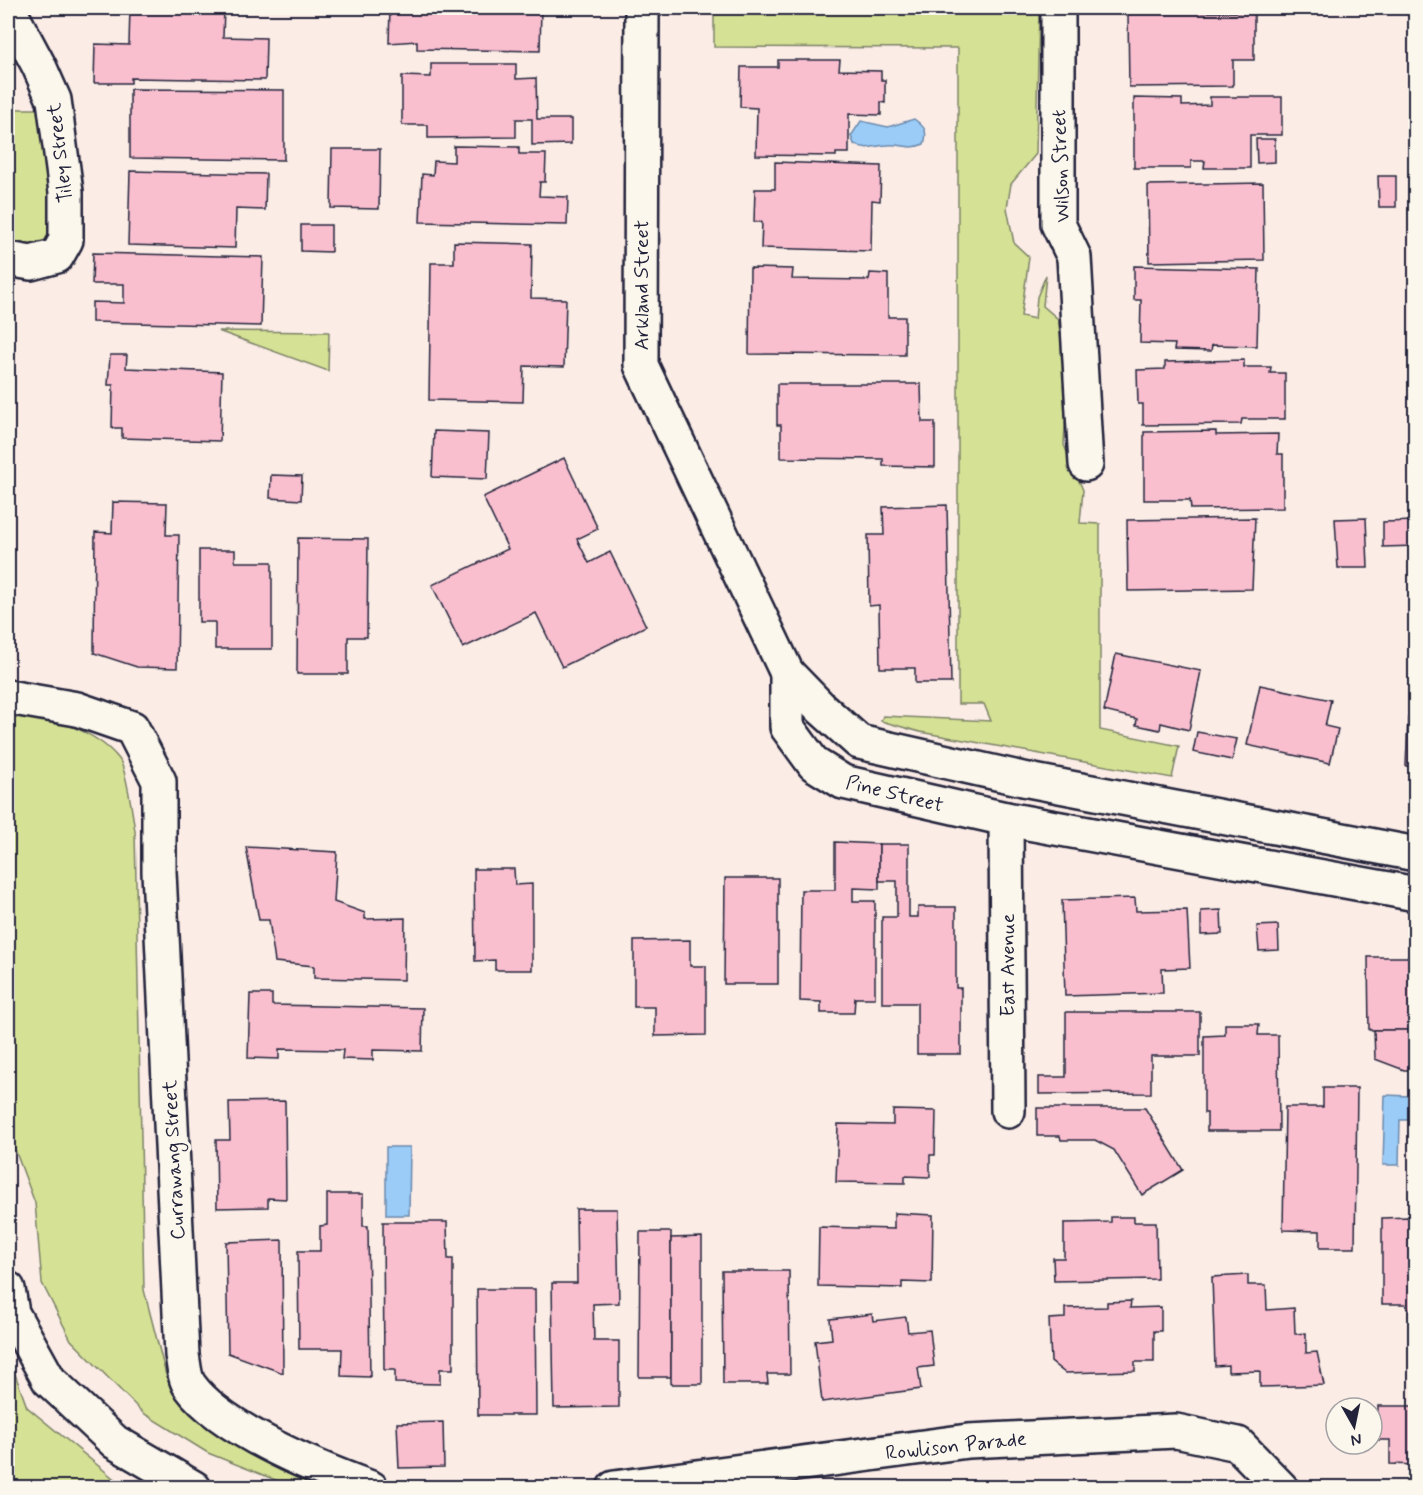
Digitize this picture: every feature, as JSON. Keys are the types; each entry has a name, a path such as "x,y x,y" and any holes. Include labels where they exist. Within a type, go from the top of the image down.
{"street":[{"name":"Tiley Street","path":"8,8 54,100 62,145 66,220 66,240 57,256 31,263 8,259"},
{"name":"Arkland Street","path":"642,8 641,365 788,673"},
{"name":"Wilson Street","path":"1058,8 1058,224 1074,257 1086,464"},
{"name":"Pine Street","path":"788,673 787,727 814,765 843,782 1006,819 1416,894"},
{"name":"Pine Street","path":"788,673 822,709 859,742 1023,779 1416,854"},
{"name":"Currawang Street","path":"8,697 77,709 132,728 159,782 160,884 180,1331 188,1384 213,1412 316,1468 371,1488"},
{"name":"East Avenue","path":"1006,819 1008,1111"},
{"path":"8,1289 12,1313 49,1380 115,1442 194,1488"},
{"name":"Rowlison Parade","path":"614,1488 968,1441 1176,1431 1238,1444 1281,1488"}],"green space":[{"path":"714,8 1039,8 1036,154 1011,184 1007,208 1014,243 1029,257 1021,316 1035,319 1037,297 1046,275 1043,306 1058,319 1067,381 1064,445 1083,490 1080,523 1100,524 1100,730 1179,746 1172,778 920,732 881,721 883,716 991,721 984,704 958,704 958,48 714,47"},
{"path":"8,109 46,109 56,251 8,254"},
{"path":"218,331 329,332 328,371"},
{"path":"8,713 53,720 97,740 119,759 127,782 135,831 144,1290 166,1375 220,1415 332,1487 283,1483 208,1453 143,1413 71,1340 42,1283 35,1203 8,1131"},
{"path":"8,1355 27,1407 124,1487 8,1487"}],"water":[{"path":"914,119 923,127 926,136 924,144 918,146 863,147 854,144 851,136 861,121 888,127"},
{"path":"1385,1095 1409,1096 1409,1120 1400,1120 1399,1165 1383,1165"},
{"path":"386,1147 410,1147 409,1215 386,1215"}],"building":[{"path":"130,8 224,8 223,37 266,38 265,80 131,78 131,83 94,83 95,44 129,45"},
{"path":"390,8 541,8 540,51 417,49 417,41 389,43"},
{"path":"1254,12 1254,60 1233,60 1233,86 1129,87 1128,13"},
{"path":"778,60 840,60 839,70 881,71 881,80 885,80 885,103 881,102 881,115 849,114 849,153 836,153 836,156 756,155 757,108 740,107 741,67 778,67"},
{"path":"431,64 516,64 516,79 536,78 537,119 571,119 571,144 532,145 532,119 516,119 516,137 428,138 428,125 402,125 402,76 431,77"},
{"path":"130,89 284,90 284,160 130,158"},
{"path":"1210,97 1282,97 1282,135 1250,135 1250,168 1204,168 1205,161 1191,161 1191,168 1134,168 1134,98 1182,99 1182,106 1210,105"},
{"path":"1256,139 1275,139 1275,162 1257,163"},
{"path":"454,146 519,147 519,154 546,154 545,182 540,182 539,196 568,197 567,225 420,222 422,174 433,175 434,161 454,162"},
{"path":"332,149 380,149 379,209 331,208"},
{"path":"775,162 881,166 880,201 872,200 871,251 761,248 762,222 754,222 755,189 775,189"},
{"path":"130,171 266,174 265,210 236,209 235,248 128,245"},
{"path":"1378,176 1396,176 1396,207 1379,207"},
{"path":"1263,183 1264,260 1149,262 1148,185"},
{"path":"301,225 331,225 331,252 301,251"},
{"path":"454,242 532,244 531,298 566,299 564,367 524,366 523,402 429,400 431,263 454,263"},
{"path":"93,253 263,257 261,326 92,322 92,302 124,303 124,284 92,284"},
{"path":"1134,266 1259,269 1257,346 1212,345 1211,351 1174,350 1175,344 1140,343 1141,300 1134,300"},
{"path":"750,268 793,269 792,279 869,280 870,273 888,274 888,317 905,317 905,355 749,354"},
{"path":"110,355 127,355 126,368 222,372 220,441 122,438 122,428 112,428 113,385 108,385"},
{"path":"1244,360 1244,367 1271,367 1270,373 1285,373 1285,419 1242,419 1241,424 1143,425 1143,404 1138,404 1137,370 1165,369 1165,362"},
{"path":"777,384 921,384 922,422 935,422 935,467 883,466 883,459 781,458 781,425 777,425"},
{"path":"434,431 489,433 487,479 432,477"},
{"path":"1216,431 1216,435 1278,434 1277,454 1283,454 1283,508 1191,509 1190,500 1144,500 1144,432"},
{"path":"564,458 598,529 577,539 589,563 610,552 646,626 562,667 536,613 463,648 432,585 508,549 483,497"},
{"path":"271,475 302,476 301,500 270,498"},
{"path":"113,502 167,503 166,535 179,535 177,668 137,667 94,653 95,532 112,533"},
{"path":"947,505 951,683 915,683 915,668 880,668 879,605 869,606 868,535 884,535 883,507"},
{"path":"1255,518 1252,589 1128,591 1127,520"},
{"path":"1366,518 1368,568 1338,568 1335,519"},
{"path":"1416,521 1416,546 1383,547 1383,522"},
{"path":"298,538 368,539 367,637 348,637 348,674 297,674"},
{"path":"199,550 235,550 235,562 272,562 272,649 215,649 215,622 199,622"},
{"path":"1116,654 1201,671 1189,730 1161,723 1160,730 1136,725 1137,719 1104,711"},
{"path":"1260,685 1331,700 1325,726 1338,729 1330,763 1247,745"},
{"path":"1408,718 1416,719 1416,767 1406,766"},
{"path":"1197,732 1237,739 1232,760 1193,752"},
{"path":"835,842 879,844 879,889 853,888 853,901 875,901 875,998 855,998 854,1013 821,1013 821,1002 800,1001 801,890 835,890"},
{"path":"879,844 909,844 909,917 918,917 918,907 956,907 956,988 961,988 961,1054 917,1054 917,1003 882,1003 882,917 897,917 897,881 879,881"},
{"path":"246,847 337,852 334,902 365,913 365,919 405,918 404,980 314,978 314,966 275,962 269,920 259,920"},
{"path":"474,869 514,869 515,885 532,884 532,970 495,970 495,960 475,961"},
{"path":"725,878 778,878 778,984 724,984"},
{"path":"1135,898 1136,911 1187,910 1190,968 1162,969 1163,993 1065,996 1062,900"},
{"path":"1221,910 1222,934 1201,935 1201,911"},
{"path":"1278,925 1279,950 1259,951 1257,926"},
{"path":"690,940 690,966 706,966 706,1035 655,1036 655,1007 634,1007 634,941"},
{"path":"1368,957 1416,957 1416,1030 1369,1030"},
{"path":"250,994 272,994 272,1005 423,1008 422,1051 373,1050 373,1060 342,1059 343,1050 279,1049 279,1059 248,1058"},
{"path":"1066,1012 1200,1012 1200,1056 1151,1056 1151,1093 1039,1094 1039,1077 1066,1077"},
{"path":"1225,1024 1259,1024 1258,1035 1278,1035 1279,1131 1207,1131 1207,1113 1204,1113 1204,1036 1225,1035"},
{"path":"1374,1030 1416,1030 1416,1070 1404,1070 1375,1059"},
{"path":"1323,1088 1357,1088 1355,1248 1320,1248 1320,1231 1283,1230 1285,1107 1323,1107"},
{"path":"285,1101 286,1199 268,1198 268,1207 217,1208 216,1140 230,1140 229,1102"},
{"path":"1037,1108 1145,1108 1183,1170 1142,1195 1114,1150 1095,1140 1061,1140 1060,1136 1037,1136"},
{"path":"893,1110 936,1111 935,1155 930,1155 930,1177 905,1176 905,1183 836,1182 838,1124 893,1125"},
{"path":"327,1194 363,1194 363,1226 368,1226 370,1377 341,1376 342,1349 299,1349 298,1251 320,1251 320,1226 327,1225"},
{"path":"576,1209 617,1209 619,1303 593,1304 594,1341 619,1341 619,1407 554,1408 552,1283 577,1283"},
{"path":"894,1213 933,1215 932,1283 902,1282 902,1288 818,1286 819,1227 894,1229"},
{"path":"1111,1217 1134,1217 1134,1222 1156,1222 1157,1279 1054,1281 1053,1258 1064,1258 1064,1223 1111,1222"},
{"path":"1409,1217 1410,1227 1416,1227 1416,1310 1409,1310 1405,1304 1382,1304 1382,1218"},
{"path":"383,1222 447,1222 448,1259 453,1259 453,1369 440,1369 440,1384 395,1383 395,1370 384,1370"},
{"path":"640,1232 671,1232 671,1377 639,1377"},
{"path":"702,1237 702,1384 671,1384 671,1238"},
{"path":"282,1240 283,1373 228,1353 226,1242"},
{"path":"722,1271 789,1271 790,1374 767,1374 768,1384 723,1384"},
{"path":"1248,1275 1248,1285 1266,1285 1267,1310 1294,1308 1295,1334 1306,1333 1306,1353 1317,1352 1324,1385 1260,1387 1260,1371 1228,1372 1228,1365 1215,1366 1212,1277"},
{"path":"477,1289 535,1289 536,1415 478,1415"},
{"path":"1131,1301 1130,1308 1161,1307 1161,1331 1154,1331 1154,1362 1135,1362 1135,1371 1065,1373 1051,1362 1049,1319 1065,1318 1065,1308 1107,1307 1107,1302"},
{"path":"872,1314 873,1321 906,1317 908,1332 930,1330 934,1366 918,1368 921,1389 822,1402 815,1341 832,1339 830,1319"},
{"path":"1384,1406 1416,1406 1416,1465 1390,1464 1390,1440 1384,1440"},
{"path":"443,1422 444,1467 399,1468 397,1423"}]}
